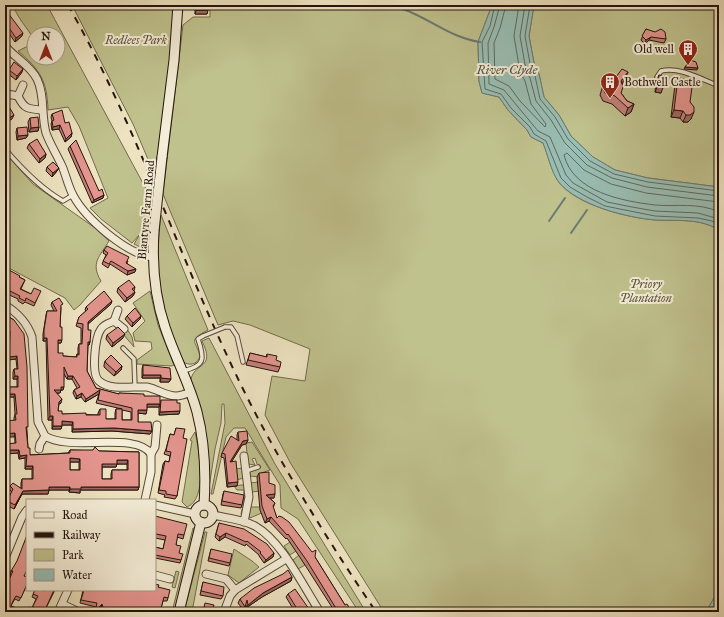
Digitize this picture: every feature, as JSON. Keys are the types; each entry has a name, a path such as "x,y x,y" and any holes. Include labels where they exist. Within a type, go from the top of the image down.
{"main road":[{"name":"Blantyre Farm Road","path":"178,5 174,60 154,231 153,257 155,284 159,307 166,331 191,392 199,419 204,448 204,505"},
{"path":"204,505 209,507 212,515 210,520 201,522 195,514 198,507 204,505"},
{"path":"179,612 201,522"}],"street":[{"path":"5,46 32,71 38,80 46,133 62,166 73,195 97,224 121,243 138,254 153,257"},
{"path":"18,96 23,85"},
{"path":"7,94 18,96"},
{"path":"18,96 24,107 30,110 42,110"},
{"path":"5,305 21,318 32,337 38,422 40,429 45,436 63,443 129,444 145,448 151,454"},
{"path":"118,310 114,321 105,325 99,334 94,373 96,378 105,385 148,388 172,396 191,392"},
{"path":"114,321 124,329"},
{"path":"145,499 151,472 151,454 155,447 157,424"},
{"path":"39,449 45,436"},
{"path":"244,456 249,497 244,522"},
{"path":"156,506 195,514"},
{"path":"5,558 8,546 26,512"},
{"path":"212,515 244,522 267,534 286,559 320,612"},
{"path":"224,612 230,596 235,590 286,559"},
{"path":"206,574 226,579 235,590"},
{"path":"156,575 170,578"},
{"path":"58,612 68,591"},
{"path":"62,604 79,612"}],"lane":[{"path":"658,77 661,71 667,70 699,76 719,86"},
{"path":"5,149 35,181 53,195 64,201 73,195"},
{"path":"183,371 194,368 200,364 204,355 198,339 225,327 231,327 237,336 243,362"},
{"path":"123,348 134,359 135,387"},
{"path":"246,471 258,467"}],"green space":[{"path":"13,5 47,5 58,26 26,27"},
{"name":"Redlees Park","path":"72,5 174,5 173,32 158,162 153,171 133,124"},
{"name":"Priory Plantation","path":"210,5 239,5 265,8 265,5 492,5 478,42 479,81 482,93 499,97 508,110 527,130 531,137 543,143 551,167 558,181 566,189 589,203 617,213 644,219 697,222 712,226 719,230 719,589 706,612 384,612 291,464 265,415 272,376 305,381 310,349 250,325 233,321 218,325 163,194 183,25 193,17 210,17"},
{"path":"534,5 719,5 719,187 648,178 615,170 593,157 571,136 559,115 544,97 539,74 535,68 529,36"},
{"path":"66,40 152,200 147,243 140,247 134,244 140,234 132,243 101,219 90,208 108,198 79,126 68,107 48,110 44,83 34,66 66,66"},
{"path":"26,47 26,58 18,51"},
{"path":"5,153 33,184 95,228 109,241 96,264 96,269 101,281 74,310 65,298 5,266"},
{"path":"161,215 208,330 197,336 195,339 195,344 200,356 198,360 192,364 185,363 181,359 168,322 160,289 158,255"},
{"path":"150,291 158,325 174,365 172,366 137,364 137,360 152,349 151,342 135,341 133,333 145,321 133,303"},
{"path":"127,329 132,337 134,347 123,334"},
{"path":"209,338 275,464 366,612 359,612 298,519 281,508 280,485 245,428 234,428 226,437 213,494 211,494 225,423 224,404 222,404 221,423 215,449 208,494 191,379 196,370 206,361 206,350 202,341"},
{"path":"195,432 200,462 200,484 198,494 194,502 187,507 182,502 192,441 190,440"},
{"path":"252,442 270,470 261,473 259,477 250,476 250,472 259,469 261,466 257,464 255,458 252,459 255,465 248,464 246,443"},
{"path":"243,468 244,478 236,480 235,469"},
{"path":"258,482 260,491 252,492 250,483"},
{"path":"245,485 246,494 242,514 244,490 237,490 234,486"},
{"path":"250,507 260,507 264,512 250,518 248,515"},
{"path":"193,528 196,529 175,612 172,612"},
{"path":"205,532 207,532 192,612 184,612"},
{"path":"290,542 296,551 290,555 284,546"},
{"path":"234,549 259,567 239,583 228,575"},
{"path":"299,555 305,565 298,569 293,560"},
{"path":"176,571 179,572 175,588 172,587"}],"water":[{"name":"River Clyde","path":"492,5 534,5 529,36 535,68 539,74 544,97 559,115 571,136 593,157 615,170 648,178 719,187 719,230 712,226 697,222 644,219 617,213 603,209 577,197 566,189 558,181 551,168 543,143 531,137 527,130 508,110 499,97 482,93 479,81 478,42"},
{"path":"719,589 719,612 706,612"}],"building":[{"path":"196,5 208,5 208,10 196,10"},
{"path":"5,9 23,33 16,38 5,22"},
{"path":"646,29 655,32 661,29 665,32 666,39 651,37 646,40 642,36"},
{"name":"Old well","path":"690,60 696,62 698,68 685,67"},
{"path":"14,62 23,69 17,76 9,70"},
{"path":"622,69 628,72 621,81 623,87 621,93 627,101 634,104 628,108 615,96 605,93 603,87 605,79 616,77"},
{"path":"5,72 9,76 5,81"},
{"path":"659,75 665,76 664,85 658,85"},
{"path":"678,78 693,80 690,102 694,107 694,112 690,115 686,115 683,111 674,110"},
{"path":"5,100 14,115 6,120 5,118"},
{"path":"62,110 65,123 69,122 72,133 66,139 60,125 53,127 52,121 54,120 52,114"},
{"path":"38,117 39,127 31,128 30,118"},
{"path":"27,127 28,135 18,136 17,128"},
{"path":"37,139 46,154 40,159 29,144"},
{"path":"76,140 99,191 102,189 104,195 94,200 70,146"},
{"path":"53,162 59,168 53,173 47,167"},
{"path":"107,246 129,257 126,263 136,269 128,271 111,261 109,264 103,261 108,253 104,250"},
{"path":"9,270 25,280 20,289 31,294 34,288 41,291 35,303 26,298 25,301 19,298 20,296 6,289 5,273 7,274"},
{"path":"129,280 135,287 132,289 135,292 127,298 118,288"},
{"path":"104,291 112,301 88,322 88,330 91,330 90,342 88,342 87,371 96,388 119,394 144,394 144,396 160,396 160,404 147,404 147,410 138,410 138,422 151,422 152,431 114,428 73,429 73,422 62,421 62,426 53,426 53,416 50,416 47,338 44,338 47,311 57,311 52,302 59,298 63,304 61,305 60,327 62,327 62,340 58,340 58,353 63,353 63,356 77,357 77,354 79,355 79,344 82,344 83,324 77,323 79,317 88,309 86,307","holes":["64,367 68,376 73,376 80,387 74,390 77,396 82,393 86,399 100,390 98,400 132,408 132,420 122,420 122,409 116,409 116,419 106,419 106,409 100,409 100,415 86,415 86,413 62,414 62,411 58,411 59,402 62,399 54,390 61,390 61,387 64,387"]},
{"path":"135,308 141,316 133,323 127,316"},
{"path":"5,313 14,320 24,334 27,367 28,427 26,427 30,455 70,453 70,450 93,450 95,447 99,451 139,452 139,487 81,487 81,489 70,489 70,487 49,487 49,490 23,491 15,505 7,501 13,489 10,486 13,483 22,489 22,479 33,479 33,466 26,466 27,455 20,456 19,450 8,450 9,457 5,457 5,444 16,443 15,433 5,434 5,421 16,420 15,414 17,414 15,394 5,394 5,381 6,387 18,387 18,376 15,376 14,369 18,369 17,356 9,357 10,331 5,328","holes":["70,458 80,459 80,470 70,470","117,460 128,460 128,470 112,470 112,479 102,479 102,464 117,464"]},
{"path":"118,327 125,334 113,343 107,335"},
{"path":"250,353 267,357 267,354 277,356 276,360 281,362 280,367 248,360"},
{"path":"111,355 122,366 116,372 105,361"},
{"path":"143,365 170,368 171,379 161,378 161,375 143,375"},
{"path":"161,400 177,400 177,403 180,403 180,411 160,412"},
{"path":"176,428 185,429 183,438 187,439 177,496 166,494 166,491 159,490 165,461 169,462 171,452 166,451 170,434 174,435"},
{"path":"247,431 248,440 243,441 230,462 236,461 238,482 228,483 225,454 222,453 231,436 239,441 238,432"},
{"path":"269,472 269,483 275,485 275,494 266,495 275,503 273,506 277,518 279,516 282,517 289,522 312,552 316,550 315,557 345,605 347,604 352,612 337,612 307,561 288,534 287,535 271,517 267,519 262,506 259,473"},
{"path":"224,491 244,495 242,505 222,501"},
{"path":"156,516 187,524 184,535 178,534 176,545 181,546 179,553 183,554 181,560 156,555 156,547 163,549 166,536 156,534"},
{"path":"5,517 9,518 5,526"},
{"path":"219,523 244,529 267,544 274,553 266,560 260,553 261,552 247,541 246,542 226,533 220,537 216,534"},
{"path":"26,538 26,572 24,576 26,577 26,586 21,598 16,596 13,601 11,606 16,608 14,612 5,612 5,592 8,586 6,586 13,571 11,571 17,561"},
{"path":"211,549 232,554 230,563 209,558"},
{"path":"288,570 292,577 263,593 248,605 247,600 245,607 240,599 254,588"},
{"path":"203,582 224,587 223,596 201,591"},
{"path":"156,584 159,585 158,587 170,590 168,598 164,597 160,612 112,612 104,610 102,604 95,612 97,603 81,600 84,591 156,591"},
{"path":"295,589 309,609 305,612 299,612 288,594"},
{"path":"34,591 54,591 44,612 27,612 29,607 32,608 38,596 33,594"},
{"path":"205,603 214,605 212,612 203,612"},
{"path":"283,608 285,612 277,612"}],"waterway":[{"path":"391,5 414,13 456,35 480,42"},
{"path":"549,221 565,198"},
{"path":"571,233 587,210"}],"railway":[{"path":"68,5 116,98 198,290 241,385 272,444 305,501 376,612"}],"place":[{"name":"Old well","path":"688,66"},
{"name":"Bothwell Castle","path":"610,99"}]}
